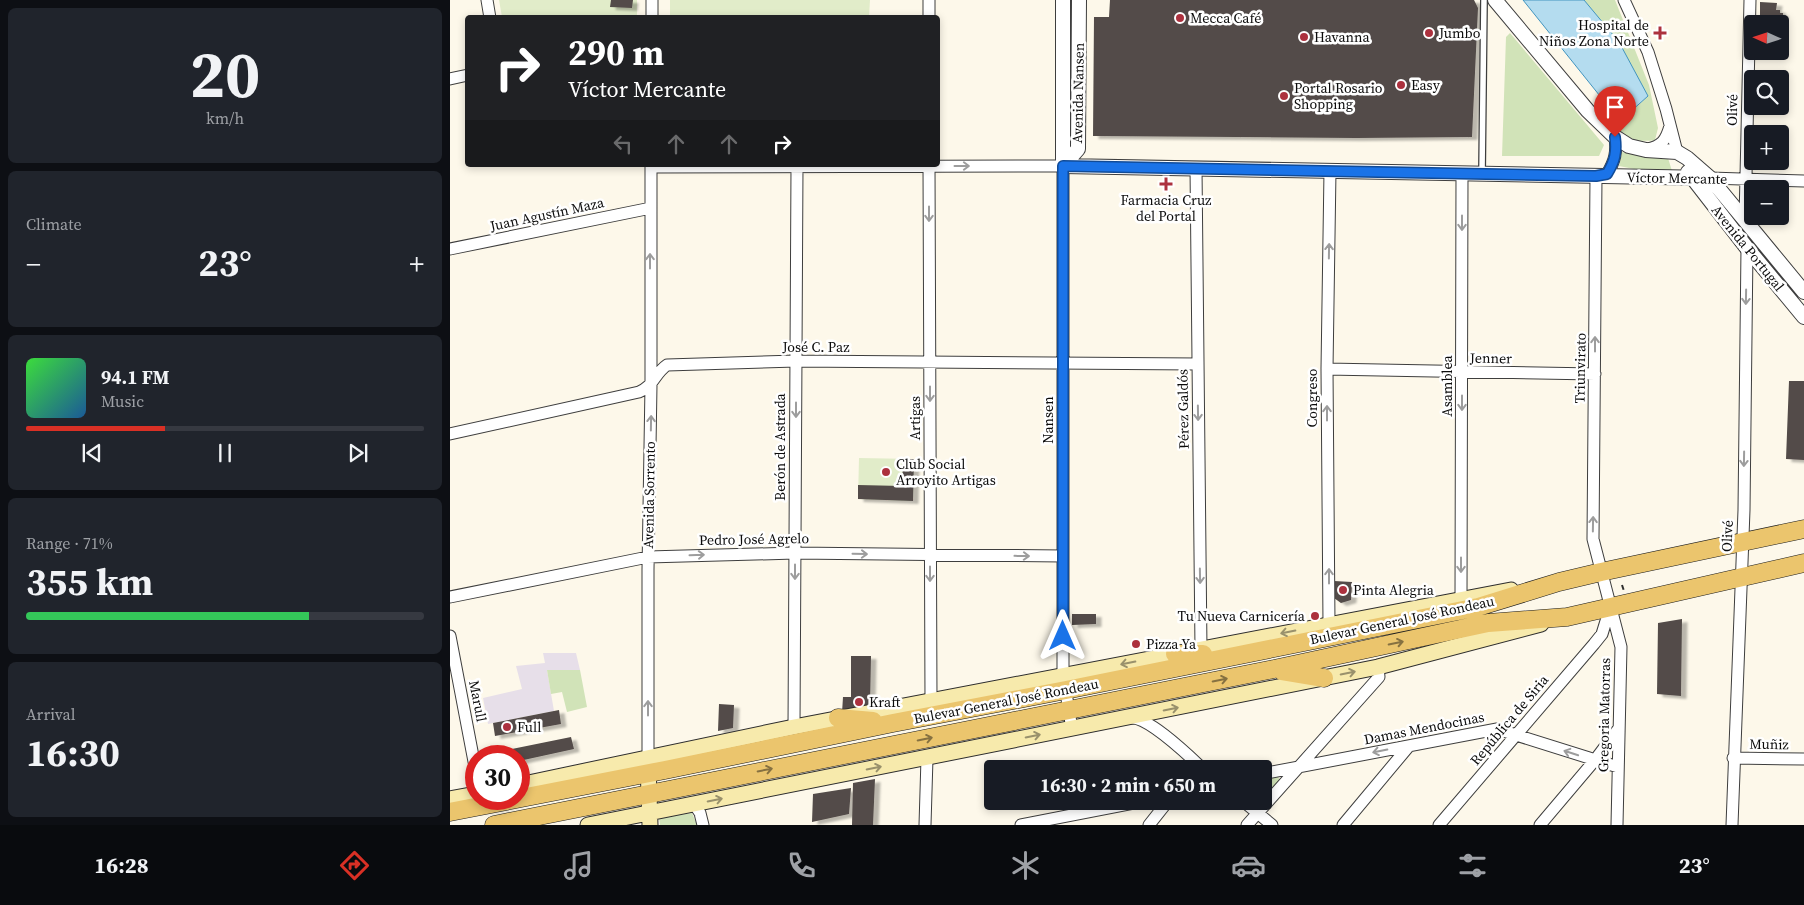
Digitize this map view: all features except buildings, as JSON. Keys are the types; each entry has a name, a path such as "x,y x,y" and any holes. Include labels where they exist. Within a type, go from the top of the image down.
{"main road":[{"name":"Bulevar General José Rondeau","path":"530,791 648,765 794,727 838,718 931,701 1064,683 1233,655 1478,606 1559,582 1601,572 1804,529"},
{"name":"Bulevar General José Rondeau","path":"588,825 650,819 694,804 1378,667 1567,617 1804,563"},
{"name":"Bulevar General José Rondeau","path":"648,765 893,723 1064,683 1175,654 1559,582"},
{"name":"Bulevar General José Rondeau","path":"494,825 1069,711 1488,623 1567,617"},
{"path":"1175,654 1233,655"},
{"path":"1274,669 1324,678"},
{"path":"838,718 893,723"},
{"name":"Avenida Sorrento","path":"648,765 650,819"},
{"path":"450,799 465,796"},
{"name":"Bulevar General José Rondeau","path":"450,812 465,808"}],"street":[{"path":"487,0 490,15"},
{"path":"652,0 652,15"},
{"path":"929,0 929,15"},
{"name":"Avenida Nansen","path":"1063,0 1063,166"},
{"name":"Avenida Nansen","path":"1063,166 1078,149 1079,0"},
{"path":"1495,0 1588,111 1615,137 1629,146 1682,155"},
{"path":"1624,0 1648,52 1670,126 1682,155"},
{"name":"Olivé","path":"1745,180 1750,0"},
{"path":"450,79 465,76"},
{"path":"1646,150 1658,147 1667,138 1670,126"},
{"path":"1596,176 1607,174 1613,164 1617,151 1615,137"},
{"name":"Avenida Portugal","path":"1682,155 1692,178 1804,317"},
{"name":"Avenida Portugal","path":"1682,155 1710,178 1744,219"},
{"name":"Víctor Mercante","path":"940,166 1196,168 1745,180"},
{"name":"Nansen","path":"1063,166 1064,683"},
{"name":"Avenida Sorrento","path":"648,765 651,167"},
{"name":"Berón de Astrada","path":"794,727 797,167"},
{"name":"Artigas","path":"929,167 931,701"},
{"name":"Pérez Galdós","path":"1196,168 1201,649"},
{"name":"Congreso","path":"1329,624 1327,370 1330,171"},
{"name":"Asamblea","path":"1461,599 1462,174"},
{"name":"Triunvirato","path":"1596,176 1593,539 1610,608"},
{"name":"Víctor Mercante","path":"1789,181 1804,181"},
{"name":"Juan Agustín Maza","path":"450,249 651,208"},
{"name":"Avenida Portugal","path":"1749,225 1804,292"},
{"name":"Olivé","path":"1732,825 1733,758 1744,510 1747,248"},
{"name":"José C. Paz","path":"651,385 658,371 667,365 796,361 1198,364"},
{"name":"Jenner","path":"1327,370 1594,374"},
{"path":"450,434 639,392 651,385"},
{"name":"Pedro José Agrelo","path":"450,597 648,557 795,552 1063,556"},
{"name":"República de Siria","path":"1440,825 1602,634 1610,608"},
{"name":"Gregoria Matorras","path":"1610,608 1621,647 1617,825"},
{"path":"1602,634 1608,631 1619,635"},
{"name":"Marull","path":"450,636 471,745"},
{"path":"1247,825 1379,677 1378,667"},
{"path":"1064,683 1072,728"},
{"path":"1119,719 1134,717 1162,732 1193,760"},
{"path":"1540,825 1595,760 1619,728"},
{"name":"Damas Mendocinas","path":"1272,772 1497,729 1618,767"},
{"path":"1343,825 1409,746"},
{"path":"925,825 927,758"},
{"name":"Muñiz","path":"1733,758 1804,759"},
{"path":"694,804 700,813 703,825"},
{"path":"1021,825 1054,822 1105,810"},
{"path":"1149,825 1161,810"},
{"path":"1254,810 1272,825"}],"lane":[{"path":"1482,174 1484,0"}],"shaded area":[{"path":"543,653 576,653 580,670 547,670 554,711 488,724 483,698 522,689 516,666 545,663"}],"green space":[{"path":"499,0 637,0 637,15 502,15"},
{"path":"670,0 870,0 869,15 670,15"},
{"path":"1584,0 1615,0 1649,85 1658,128 1655,140 1643,141 1632,139 1613,128 1648,96"},
{"path":"1510,33 1604,145 1599,156 1502,156 1506,37"},
{"path":"1622,152 1648,158 1668,158 1672,171 1639,170 1619,166"},
{"name":"Club Social Arroyito Artigas","path":"859,458 914,459 913,501 858,499"},
{"path":"547,670 580,670 587,707 567,712 562,692 551,694"},
{"path":"1277,775 1280,780 1272,789 1272,776"},
{"path":"692,813 697,825 660,825 659,818"}],"water":[{"path":"1523,0 1584,0 1619,42 1648,96 1620,121"}],"place":[{"name":"Mecca Café","path":"1180,18"},
{"name":"Jumbo","path":"1429,33"},
{"name":"Hospital de Niños Zona Norte","path":"1660,33"},
{"name":"Havanna","path":"1304,37"},
{"name":"Easy","path":"1401,85"},
{"name":"Portal Rosario Shopping","path":"1284,96"},
{"name":"Farmacia Cruz del Portal","path":"1166,184"},
{"name":"Club Social Arroyito Artigas","path":"886,472"},
{"name":"Pinta Alegria","path":"1343,590"},
{"name":"Tu Nueva Carnicería","path":"1315,616"},
{"name":"Pizza Ya","path":"1136,644"},
{"name":"Kraft","path":"859,702"},
{"name":"Full","path":"507,727"}],"route":[{"path":"1063,636 1063,166 1596,176 1607,174 1613,164 1617,151 1615,137"}]}
